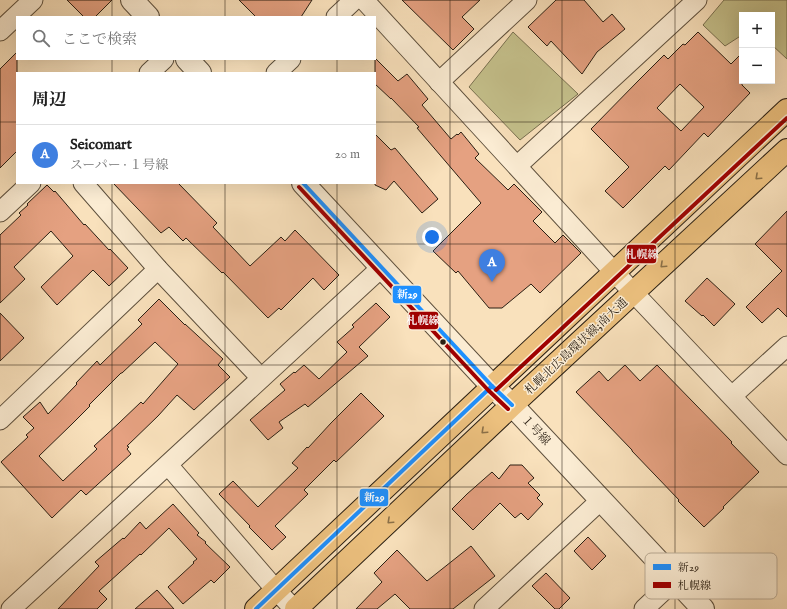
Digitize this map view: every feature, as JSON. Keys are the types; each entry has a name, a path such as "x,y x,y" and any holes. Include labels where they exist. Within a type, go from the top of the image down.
{"main road":[{"path":"256,609 787,110"},
{"name":"札幌北広島環状線;南大通","path":"295,609 512,404 787,150"}],"street":[{"path":"0,31 33,0"},
{"path":"132,0 147,16"},
{"path":"337,16 354,0"},
{"path":"364,0 614,272 787,455"},
{"path":"439,82 527,0"},
{"path":"517,166 697,0"},
{"path":"150,72 163,60"},
{"path":"188,60 199,72"},
{"path":"277,72 290,60"},
{"path":"0,212 30,184"},
{"path":"84,184 158,269 262,378"},
{"name":"１号線","path":"304,184 492,386 512,404 650,553"},
{"path":"11,609 382,267"},
{"path":"0,420 158,269"},
{"path":"732,396 787,346"},
{"path":"168,465 276,590 295,609"},
{"path":"484,609 601,500"},
{"path":"644,609 655,599"},
{"name":"１号線","path":"693,599 703,609"}],"shaded area":[{"path":"724,0 787,0 787,59 775,48 775,12 739,12 739,37 725,46 703,25"},
{"path":"513,32 578,94 520,140 469,87"}],"building":[{"path":"67,0 112,0 96,16 83,16"},
{"path":"239,0 312,0 302,16 255,16"},
{"path":"402,0 480,0 462,17 474,29 453,50"},
{"path":"556,0 584,0 603,22 612,14 625,29 597,52 582,74 551,41 547,46 528,27"},
{"path":"698,32 731,64 739,56 739,84 742,84 750,93 708,137 704,133 669,170 665,166 623,208 605,191 629,167 591,129 664,55 668,59 683,44 685,45","holes":["680,84 704,107 681,131 657,108"]},
{"path":"16,53 16,152 0,168 0,69"},
{"path":"376,59 398,81 407,74 428,99 422,105 451,139 461,132 479,154 475,158 508,190 514,184 542,212 533,221 555,243 563,235 581,253 540,293 531,284 502,308 489,308 458,271 456,273 433,251 481,203 417,128 419,127 376,85"},
{"path":"376,135 391,150 395,148 438,199 422,213 394,181 386,190 375,185"},
{"path":"114,184 179,184 217,223 213,227 250,266 281,237 285,241 295,230 339,275 324,290 313,278 281,310 279,308 268,318 223,272 222,273 186,238 183,241 169,227 161,233"},
{"path":"47,185 54,192 55,191 84,225 85,224 128,268 109,286 93,270 57,305 41,287 73,256 51,231 14,267 25,279 0,303 0,235 21,215 19,213"},
{"path":"787,211 787,317 778,308 762,323 746,307 782,271 755,244"},
{"path":"707,278 735,304 714,326 685,301"},
{"path":"159,299 223,359 218,365 230,377 194,410 177,395 127,446 129,447 127,449 131,454 86,495 81,490 52,518 1,462 28,437 26,435 34,428 23,417 40,402 48,414 97,361 100,365 142,324 138,320","holes":["155,342 178,364 143,404 141,402 94,446 97,449 63,481 39,456 121,373"]},
{"path":"376,303 390,317 359,347 368,356 308,407 305,404 279,422 283,428 268,440 250,420 285,390 280,384 304,365 319,379 347,352 337,342 354,327 352,325"},
{"path":"0,313 24,338 0,361"},
{"path":"625,365 640,381 657,365 759,472 704,527 576,392 599,371 608,381"},
{"path":"361,393 384,416 336,462 334,460 304,490 308,494 275,526 286,537 272,550 219,494 233,481 258,507 298,468 292,463"},
{"path":"510,465 522,465 534,478 528,483 540,495 537,498 543,504 528,520 521,513 515,518 500,503 473,530 452,509 492,472 499,479"},
{"path":"173,504 199,533 197,535 206,542 205,543 230,567 214,583 211,580 183,604 168,587 197,559 169,528 141,555 140,554 99,591 107,599 97,609 58,609 99,566 95,562 123,538 124,539 140,522 146,529"},
{"path":"588,537 606,556 592,570 574,551"},
{"path":"471,546 495,576 453,609 410,609 395,594 377,609 356,609 382,582 374,573 397,550 427,581"},
{"path":"546,573 570,598 559,609 555,609 532,586"},
{"path":"157,590 174,609 135,609"}],"transit line":[{"name":"札幌線","path":"496,390 787,118"},
{"name":"新29","path":"304,184 492,386 512,405"},
{"name":"札幌線","path":"299,187 488,390 508,409"},
{"name":"新29","path":"256,609 492,386"}],"place":[{"name":"Seicomart","path":"492,282"}]}
